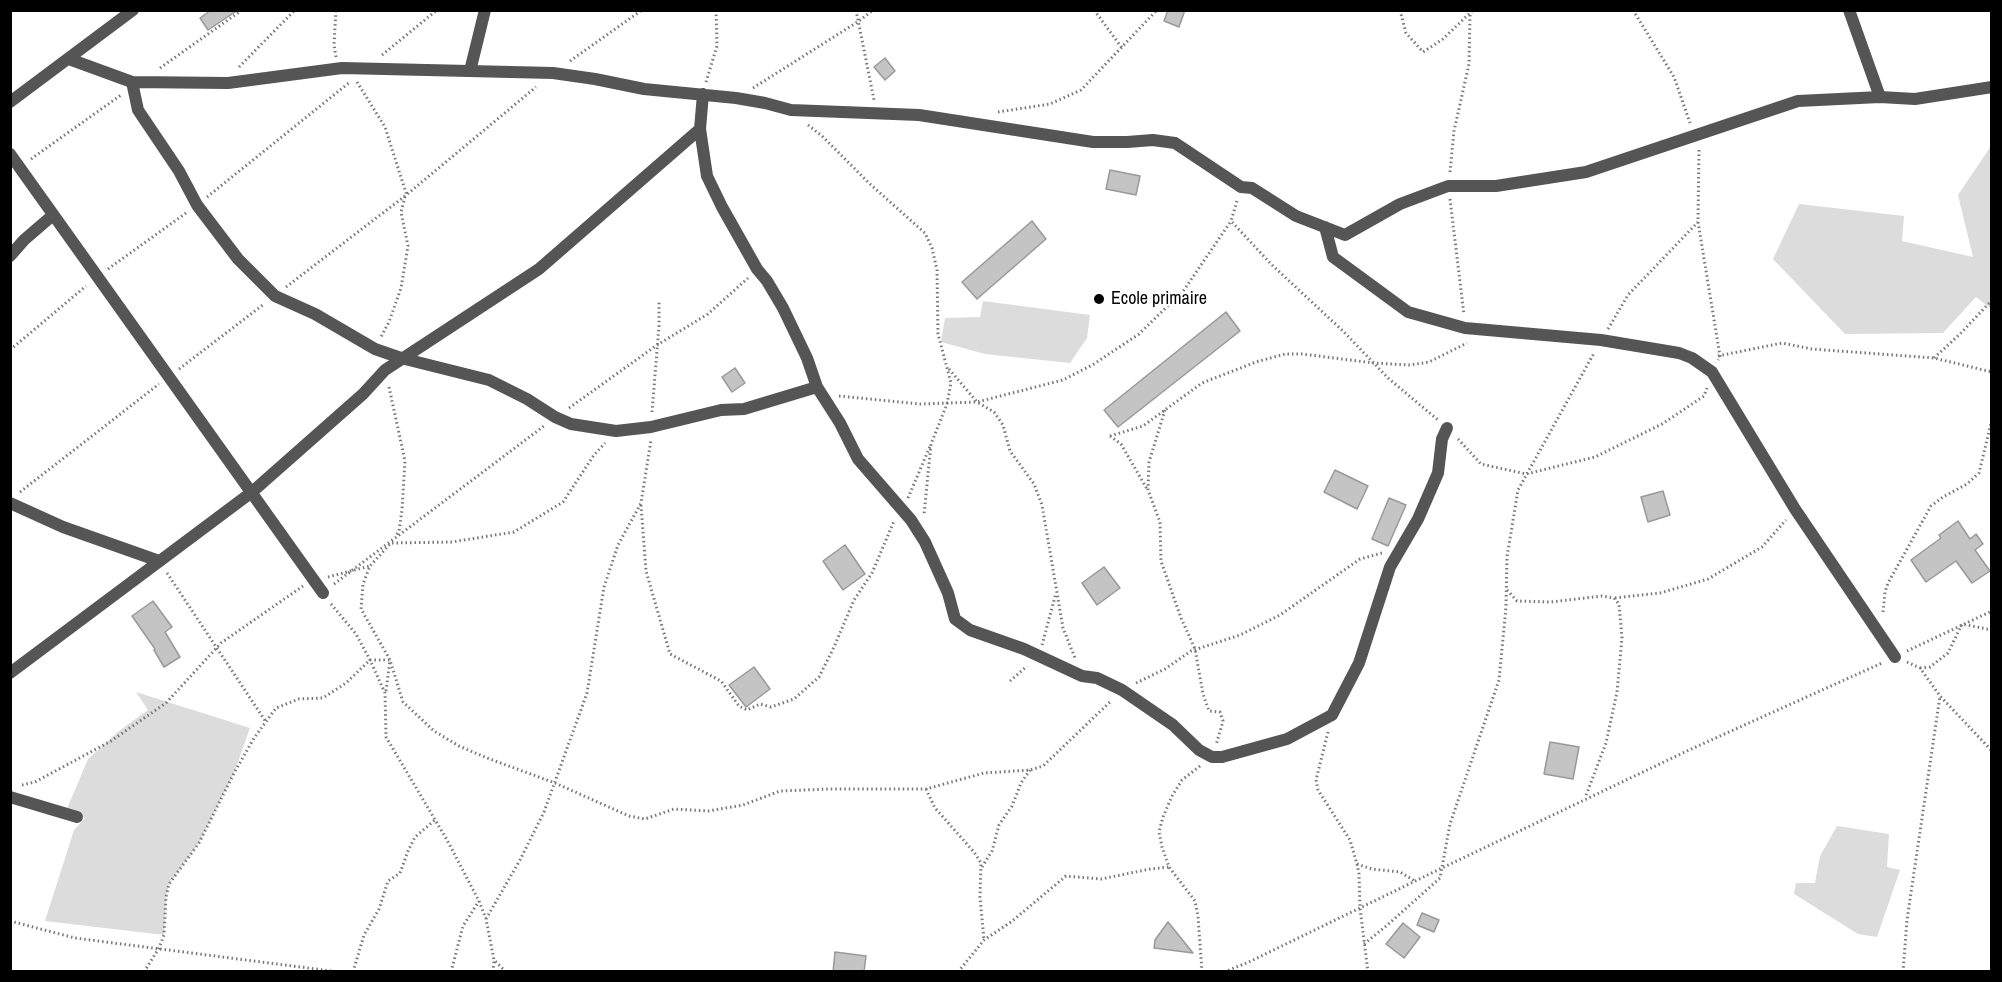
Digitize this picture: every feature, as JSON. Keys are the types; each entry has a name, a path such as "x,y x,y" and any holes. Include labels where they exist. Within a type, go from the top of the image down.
{"street":[{"path":"10,102 133,10"},
{"path":"470,71 485,10"},
{"path":"1848,10 1880,97"},
{"path":"69,59 132,82 228,83 342,68 553,73 644,89 736,98 791,110 919,116 1093,142 1153,140 1175,143 1241,187 1252,188 1296,216 1346,235 1400,204 1448,186 1496,186 1586,172 1798,101 1880,97 1915,99 1992,87"},
{"path":"132,82 138,110 179,171 197,205 238,259 275,296 315,314 375,349 401,358 489,380 571,424 616,431 651,427 721,410 744,409 817,387"},
{"path":"703,94 700,129 707,177 757,269 768,281 783,308 807,358 817,387 840,423 858,459 911,520 925,543 948,593 955,620 969,630 1024,649 1082,676 1097,678 1122,690 1173,725 1199,750 1212,757 1222,757 1287,739 1332,715 1359,663 1390,567 1418,519 1438,473 1442,439 1447,428"},
{"path":"10,673 252,492 363,394 385,370 539,269 700,129"},
{"path":"10,154 319,587"},
{"path":"10,256 24,240 53,215"},
{"path":"1325,228 1333,257 1408,312 1465,328 1601,340 1679,353 1692,358 1712,372 1795,509 1895,657"},
{"path":"10,503 63,527 159,561"},
{"path":"10,797 77,817"}],"path":[{"path":"228,83 238,67 295,10"},
{"path":"10,350 99,276 197,205 437,10"},
{"path":"20,492 405,196 553,73 642,10"},
{"path":"703,94 717,46 716,10"},
{"path":"856,10 877,113"},
{"path":"736,98 873,10"},
{"path":"1094,10 1122,48"},
{"path":"994,113 1050,104 1081,90 1157,10"},
{"path":"1400,10 1406,33 1423,52 1443,39 1473,10"},
{"path":"1231,221 1272,265 1388,378 1447,428 1481,464 1526,474 1594,457 1662,424 1704,396 1720,356 1698,222 1699,148 1674,77 1633,10"},
{"path":"659,300 650,447 641,503 646,571 670,654 721,681 739,706 747,710 760,704 771,707 794,699 819,677 854,600 872,573 890,528 914,488 947,404 951,383 938,334 937,270 932,248 925,233 871,185 822,136 791,110"},
{"path":"817,387 833,396 920,404 947,404 978,402 1063,380 1094,364 1139,334 1184,290 1231,221 1241,187"},
{"path":"1364,944 1440,878 1450,824 1499,680 1507,557 1518,490 1628,295 1698,222"},
{"path":"319,587 353,570 555,417 657,345 708,314 757,269"},
{"path":"1934,358 1992,300"},
{"path":"1202,972 1195,901 1170,867 1159,832 1172,796 1182,780 1212,757 1223,721 1220,712 1209,711 1203,694 1196,650 1181,618 1161,561 1160,522 1148,490 1122,444 1110,436 1143,426 1202,383 1256,362 1285,354 1302,354 1410,365 1429,362 1490,331"},
{"path":"1692,358 1720,356 1782,343 1812,349 1934,358 1992,372"},
{"path":"948,368 978,402 994,412 1003,425 1010,451 1034,484 1041,505 1063,628 1082,676"},
{"path":"1148,490 1149,462 1165,410"},
{"path":"1881,635 1888,583 1931,506 1967,484 1979,473 1992,419"},
{"path":"392,543 452,542 514,532 563,502 594,455 616,431"},
{"path":"925,543 924,514 931,444"},
{"path":"486,919 544,812 555,783 586,693 604,587 618,545 641,503"},
{"path":"1506,588 1517,601 1529,602 1551,602 1602,596 1614,598 1660,593 1708,579 1762,547 1795,509"},
{"path":"144,972 164,935 169,884 199,843 254,738 276,708 299,699 323,698 346,683 370,660 390,660 403,702 434,731 487,759 555,783 629,816 645,819 674,809 708,811 742,805 780,791 926,789 984,773 1030,770 1043,766 1122,690 1165,669 1196,650 1240,635 1280,615 1360,559 1399,550"},
{"path":"159,561 266,722"},
{"path":"319,587 353,570 370,566"},
{"path":"19,786 35,782 111,741 166,703 216,647 295,590 308,583 319,587 356,634 385,693 386,737 479,901 486,919 494,960 493,972"},
{"path":"1584,800 1606,743 1617,692 1622,638 1619,604 1614,598"},
{"path":"1224,972 1584,800 1992,611"},
{"path":"1895,657 1920,668 1930,667 1948,653 1962,624"},
{"path":"1962,624 1992,630"},
{"path":"1920,668 1940,696 1992,751"},
{"path":"1902,972 1907,920 1940,696"},
{"path":"1332,715 1316,780 1318,790 1350,840 1357,864 1368,972"},
{"path":"981,870 992,851 999,825 1012,806 1021,783 1030,770"},
{"path":"926,789 935,808 981,862 980,897 984,940"},
{"path":"353,972 364,934 379,909 388,881 400,873 415,837 435,820"},
{"path":"1357,864 1372,869 1400,872 1415,880"},
{"path":"958,972 984,940 1011,922 1066,876 1101,879 1170,867"},
{"path":"451,972 463,926 479,901"},
{"path":"10,921 75,938 339,972"},
{"path":"494,960 506,972"}],"shaded area":[{"path":"1991,146 1991,309 1976,297 1943,333 1845,334 1773,259 1799,204 1904,216 1902,241 1973,257 1958,195"},
{"path":"983,301 1090,315 1087,338 1070,363 985,354 941,342 945,318 980,317"},
{"path":"136,692 250,728 234,773 199,843 169,884 164,935 45,921 74,830 85,818 66,811 88,759 119,731 148,710"},
{"path":"1837,826 1889,834 1887,867 1900,870 1877,937 1858,934 1794,894 1796,883 1815,883 1820,856"}],"building":[{"path":"211,10 238,10 208,30 200,18"},
{"path":"1168,10 1185,10 1179,27 1164,21"},
{"path":"885,58 895,71 885,80 874,67"},
{"path":"1110,170 1140,176 1136,195 1106,189"},
{"path":"1032,221 1046,239 977,299 962,282"},
{"path":"1226,312 1240,331 1118,427 1104,410"},
{"path":"735,368 745,383 732,392 722,377"},
{"path":"1335,470 1368,486 1357,509 1324,492"},
{"path":"1663,491 1670,515 1648,522 1641,497"},
{"path":"1389,498 1406,505 1388,546 1372,539"},
{"path":"1958,521 1970,539 1976,534 1983,544 1975,550 1990,571 1972,583 1956,561 1926,582 1911,560 1941,538 1939,535"},
{"path":"845,545 865,574 843,590 823,561"},
{"path":"1104,567 1120,588 1097,605 1082,583"},
{"path":"153,601 172,627 165,632 180,657 164,667 155,649 132,616"},
{"path":"754,667 770,689 746,707 729,685"},
{"path":"1550,742 1579,747 1573,779 1544,774"},
{"path":"1422,913 1439,920 1434,932 1417,925"},
{"path":"1168,922 1193,953 1154,948 1155,940"},
{"path":"1403,923 1420,937 1404,958 1386,944"},
{"path":"835,952 866,956 864,972 833,972"}],"place":[{"name":"Ecole primaire","path":"1099,299"}]}
